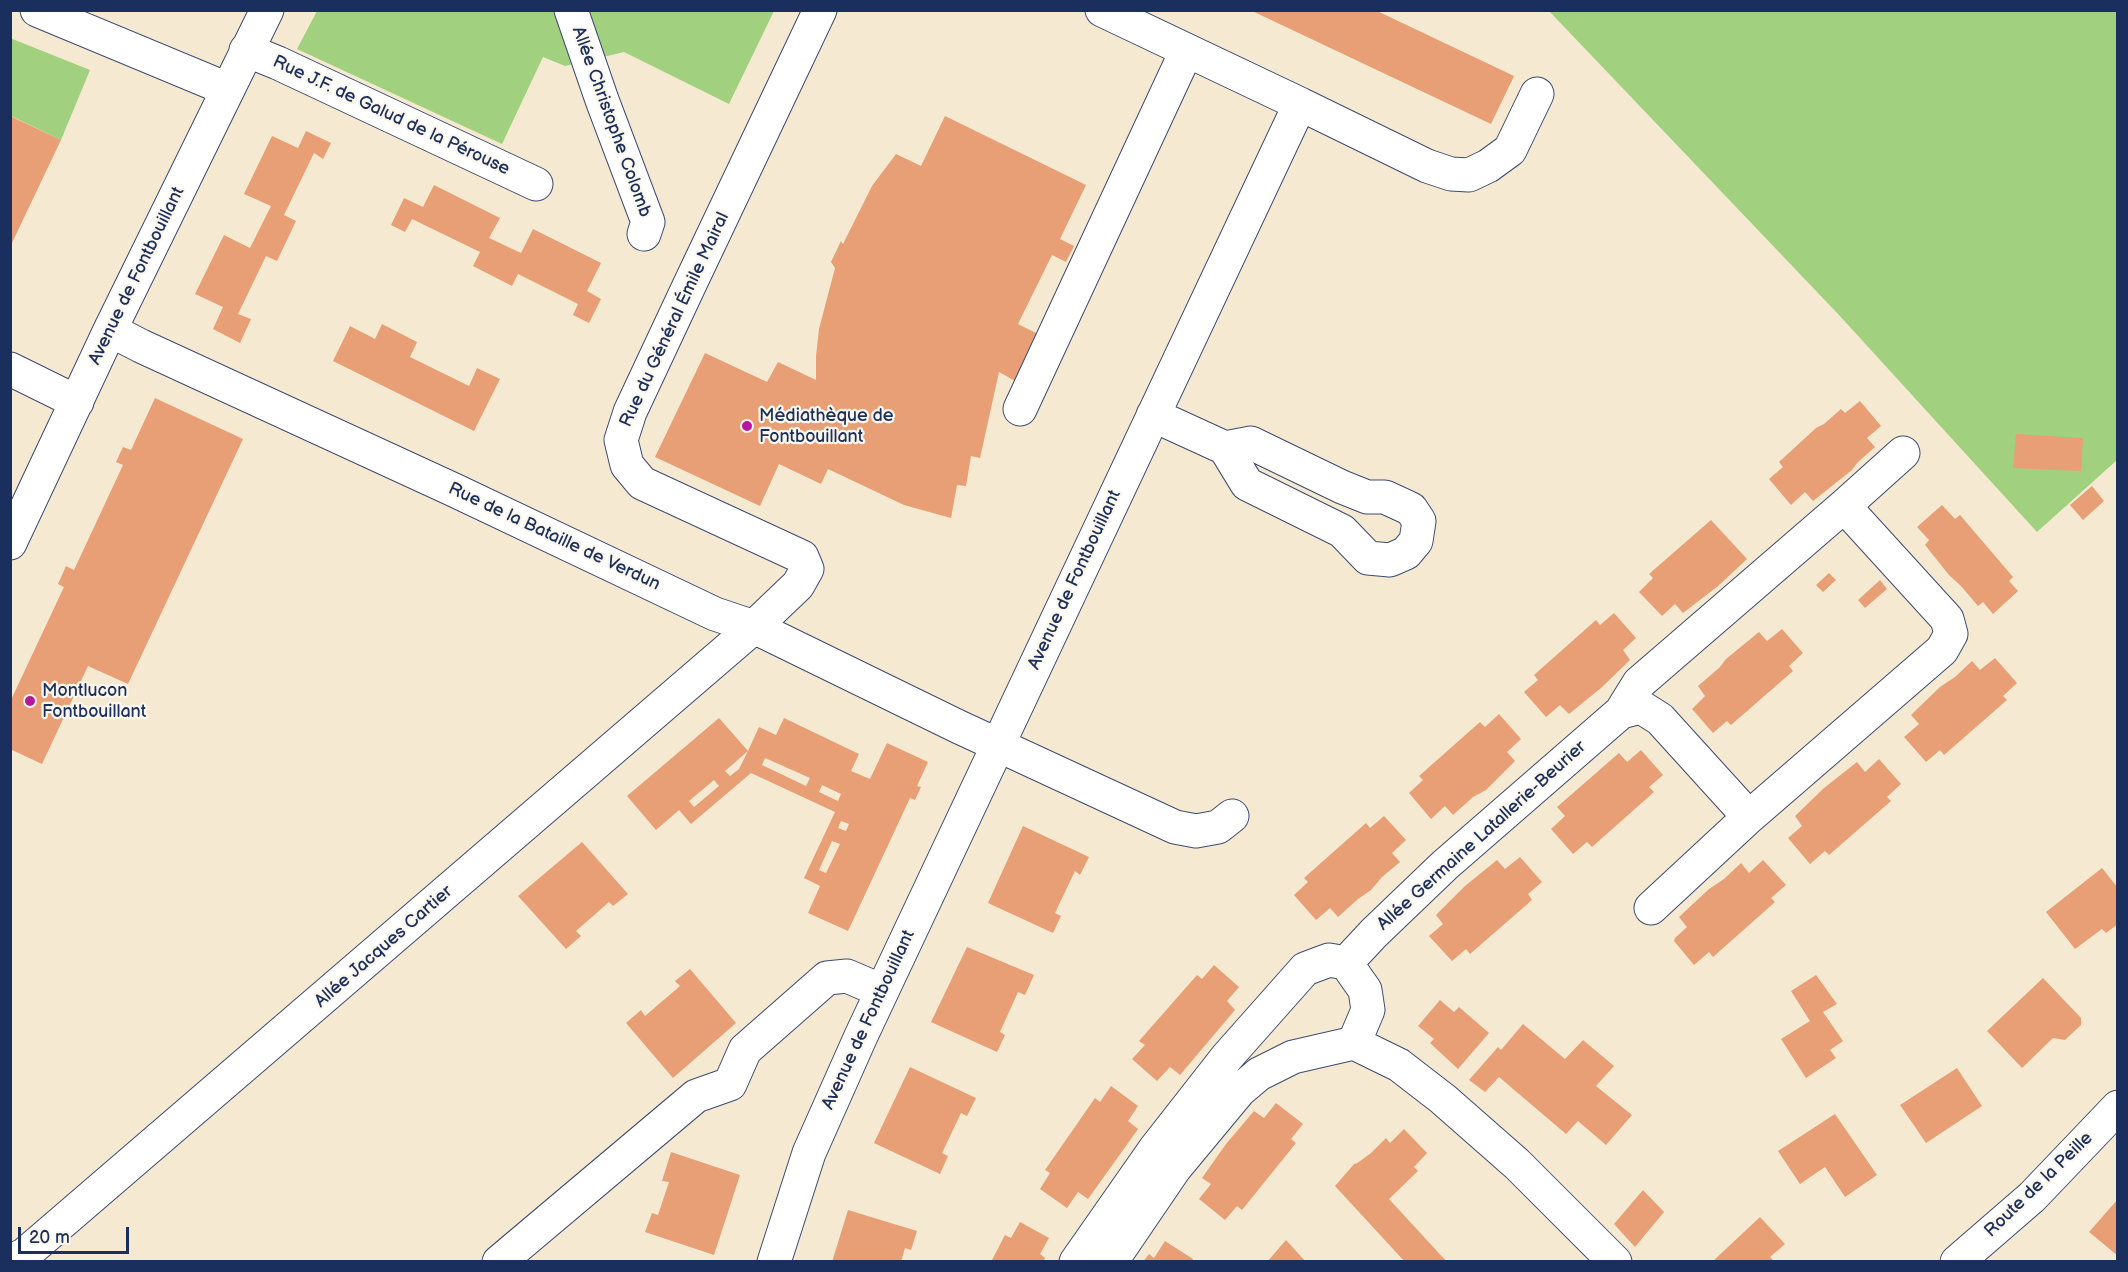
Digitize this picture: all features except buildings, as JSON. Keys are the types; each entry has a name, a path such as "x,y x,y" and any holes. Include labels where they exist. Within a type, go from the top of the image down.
{"street":[{"path":"37,10 80,18 227,89"},
{"name":"Avenue de Fontbouillant","path":"10,543 110,330 267,10"},
{"name":"Allée Christophe Colomb","path":"571,10 648,222 644,234"},
{"name":"Rue du Général Émile Mairal","path":"754,627 798,585 807,569 802,557 642,483 627,465 621,440 630,412 820,10"},
{"path":"1102,10 1186,52 1427,165 1451,174 1469,175 1488,166 1510,150 1537,94"},
{"name":"Rue J.F. de Galud de la Pérouse","path":"246,50 536,184"},
{"path":"1020,409 1186,52"},
{"name":"Avenue de Fontbouillant","path":"774,1262 809,1153 882,991 1300,104"},
{"name":"Rue de la Bataille de Verdun","path":"110,330 715,614 754,627 1175,827 1196,831 1218,827 1232,816"},
{"path":"10,369 77,402"},
{"path":"1153,415 1225,448 1247,484 1342,531 1368,558 1390,560 1406,553 1416,541 1419,521 1411,509 1384,497 1367,497 1342,487 1251,443 1225,448"},
{"name":"Allée Germaine Latallerie-Beurier","path":"1346,963 1445,865 1621,712 1639,683 1903,453"},
{"path":"1651,908 1749,817 1942,650 1951,634 1947,619 1844,506"},
{"name":"Allée Jacques Cartier","path":"10,1261 24,1255 754,627"},
{"path":"1621,712 1641,707 1660,720 1749,817"},
{"path":"1076,1262 1155,1149 1220,1066 1305,969 1329,960 1346,963 1365,990 1368,1010 1354,1043"},
{"path":"499,1261 696,1096 730,1084 745,1050 827,978 847,976 882,991"},
{"path":"1111,1262 1175,1168 1239,1091 1259,1074 1293,1057 1354,1043 1399,1065 1443,1100 1517,1164 1615,1262"},
{"name":"Route de la Peille","path":"1957,1262 2032,1197 2118,1107"}],"green space":[{"path":"317,11 774,11 729,104 624,52 565,66 543,57 502,144 297,49"},
{"path":"1549,11 2117,11 2117,460 2037,532 1839,315"},
{"path":"10,38 90,70 61,140 11,116"}],"place":[{"name":"Médiathèque de Fontbouillant","path":"747,426"},
{"name":"Montlucon Fontbouillant","path":"30,701"}]}
